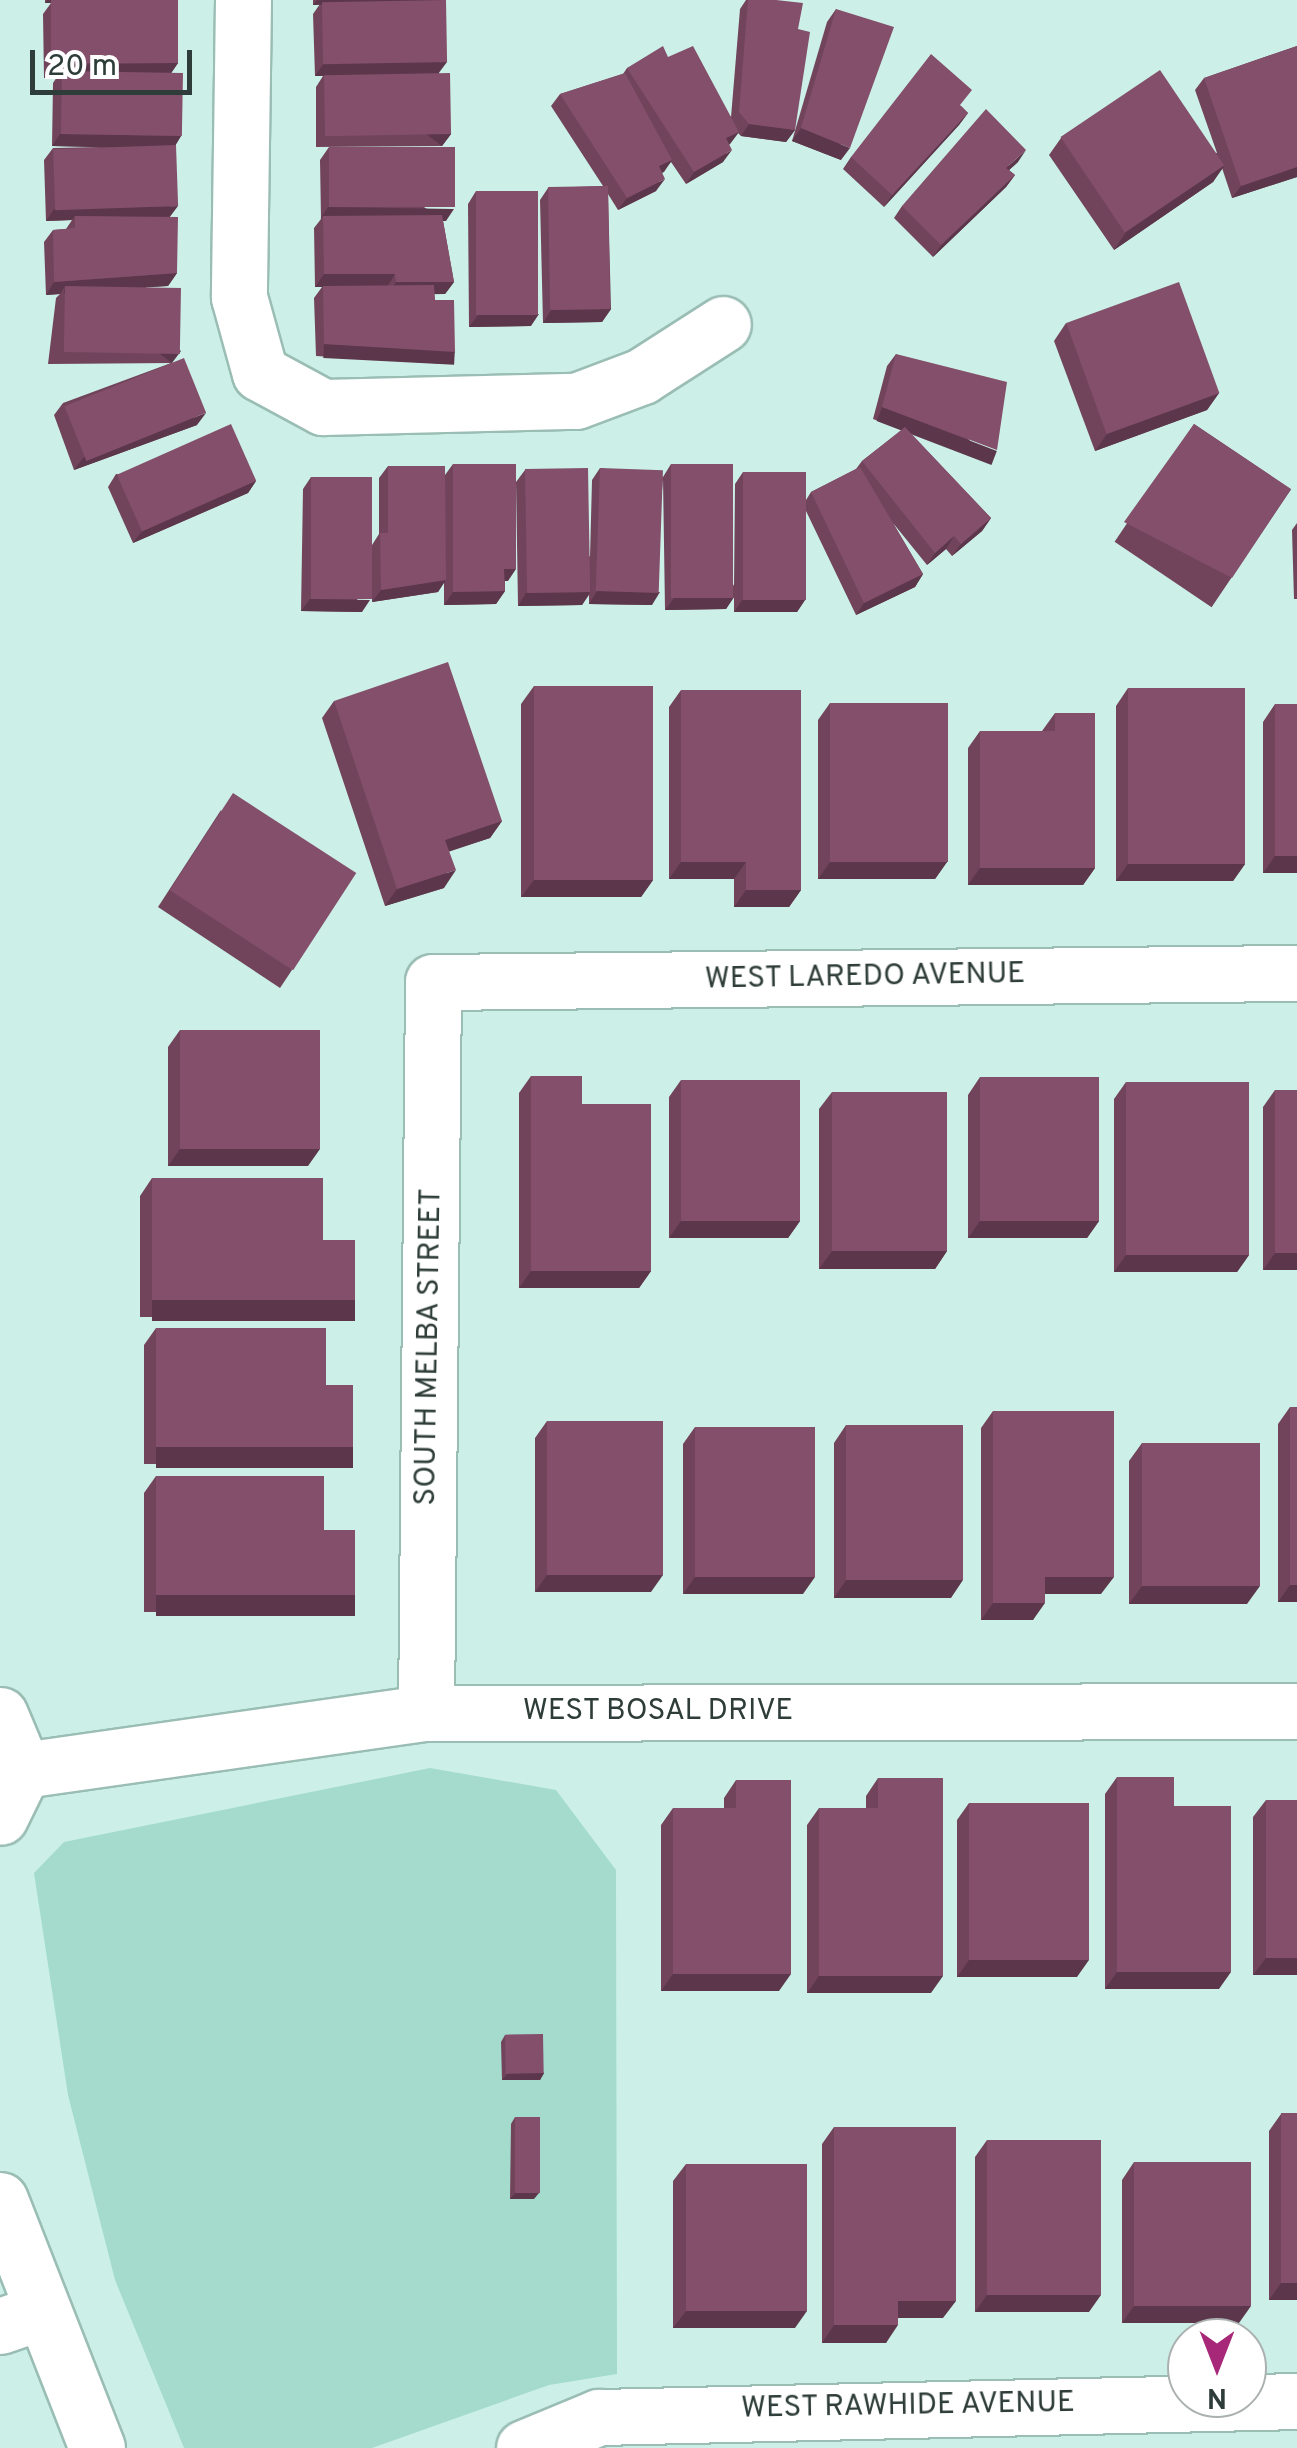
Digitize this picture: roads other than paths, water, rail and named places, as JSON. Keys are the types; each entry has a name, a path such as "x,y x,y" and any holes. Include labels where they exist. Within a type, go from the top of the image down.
{"street":[{"path":"243,0 238,297 260,373 322,407 576,401 642,376 722,324"},
{"name":"WEST LAREDO AVENUE","path":"433,982 1297,973"},
{"name":"SOUTH MELBA STREET","path":"426,1713 433,982"},
{"name":"WEST BOSAL DRIVE","path":"12,1793 426,1713 1297,1710"},
{"path":"0,1715 12,1793"},
{"path":"0,2200 19,2320 97,2448"},
{"name":"WEST RAWHIDE AVENUE","path":"524,2448 599,2418 724,2429 1297,2401"}]}
